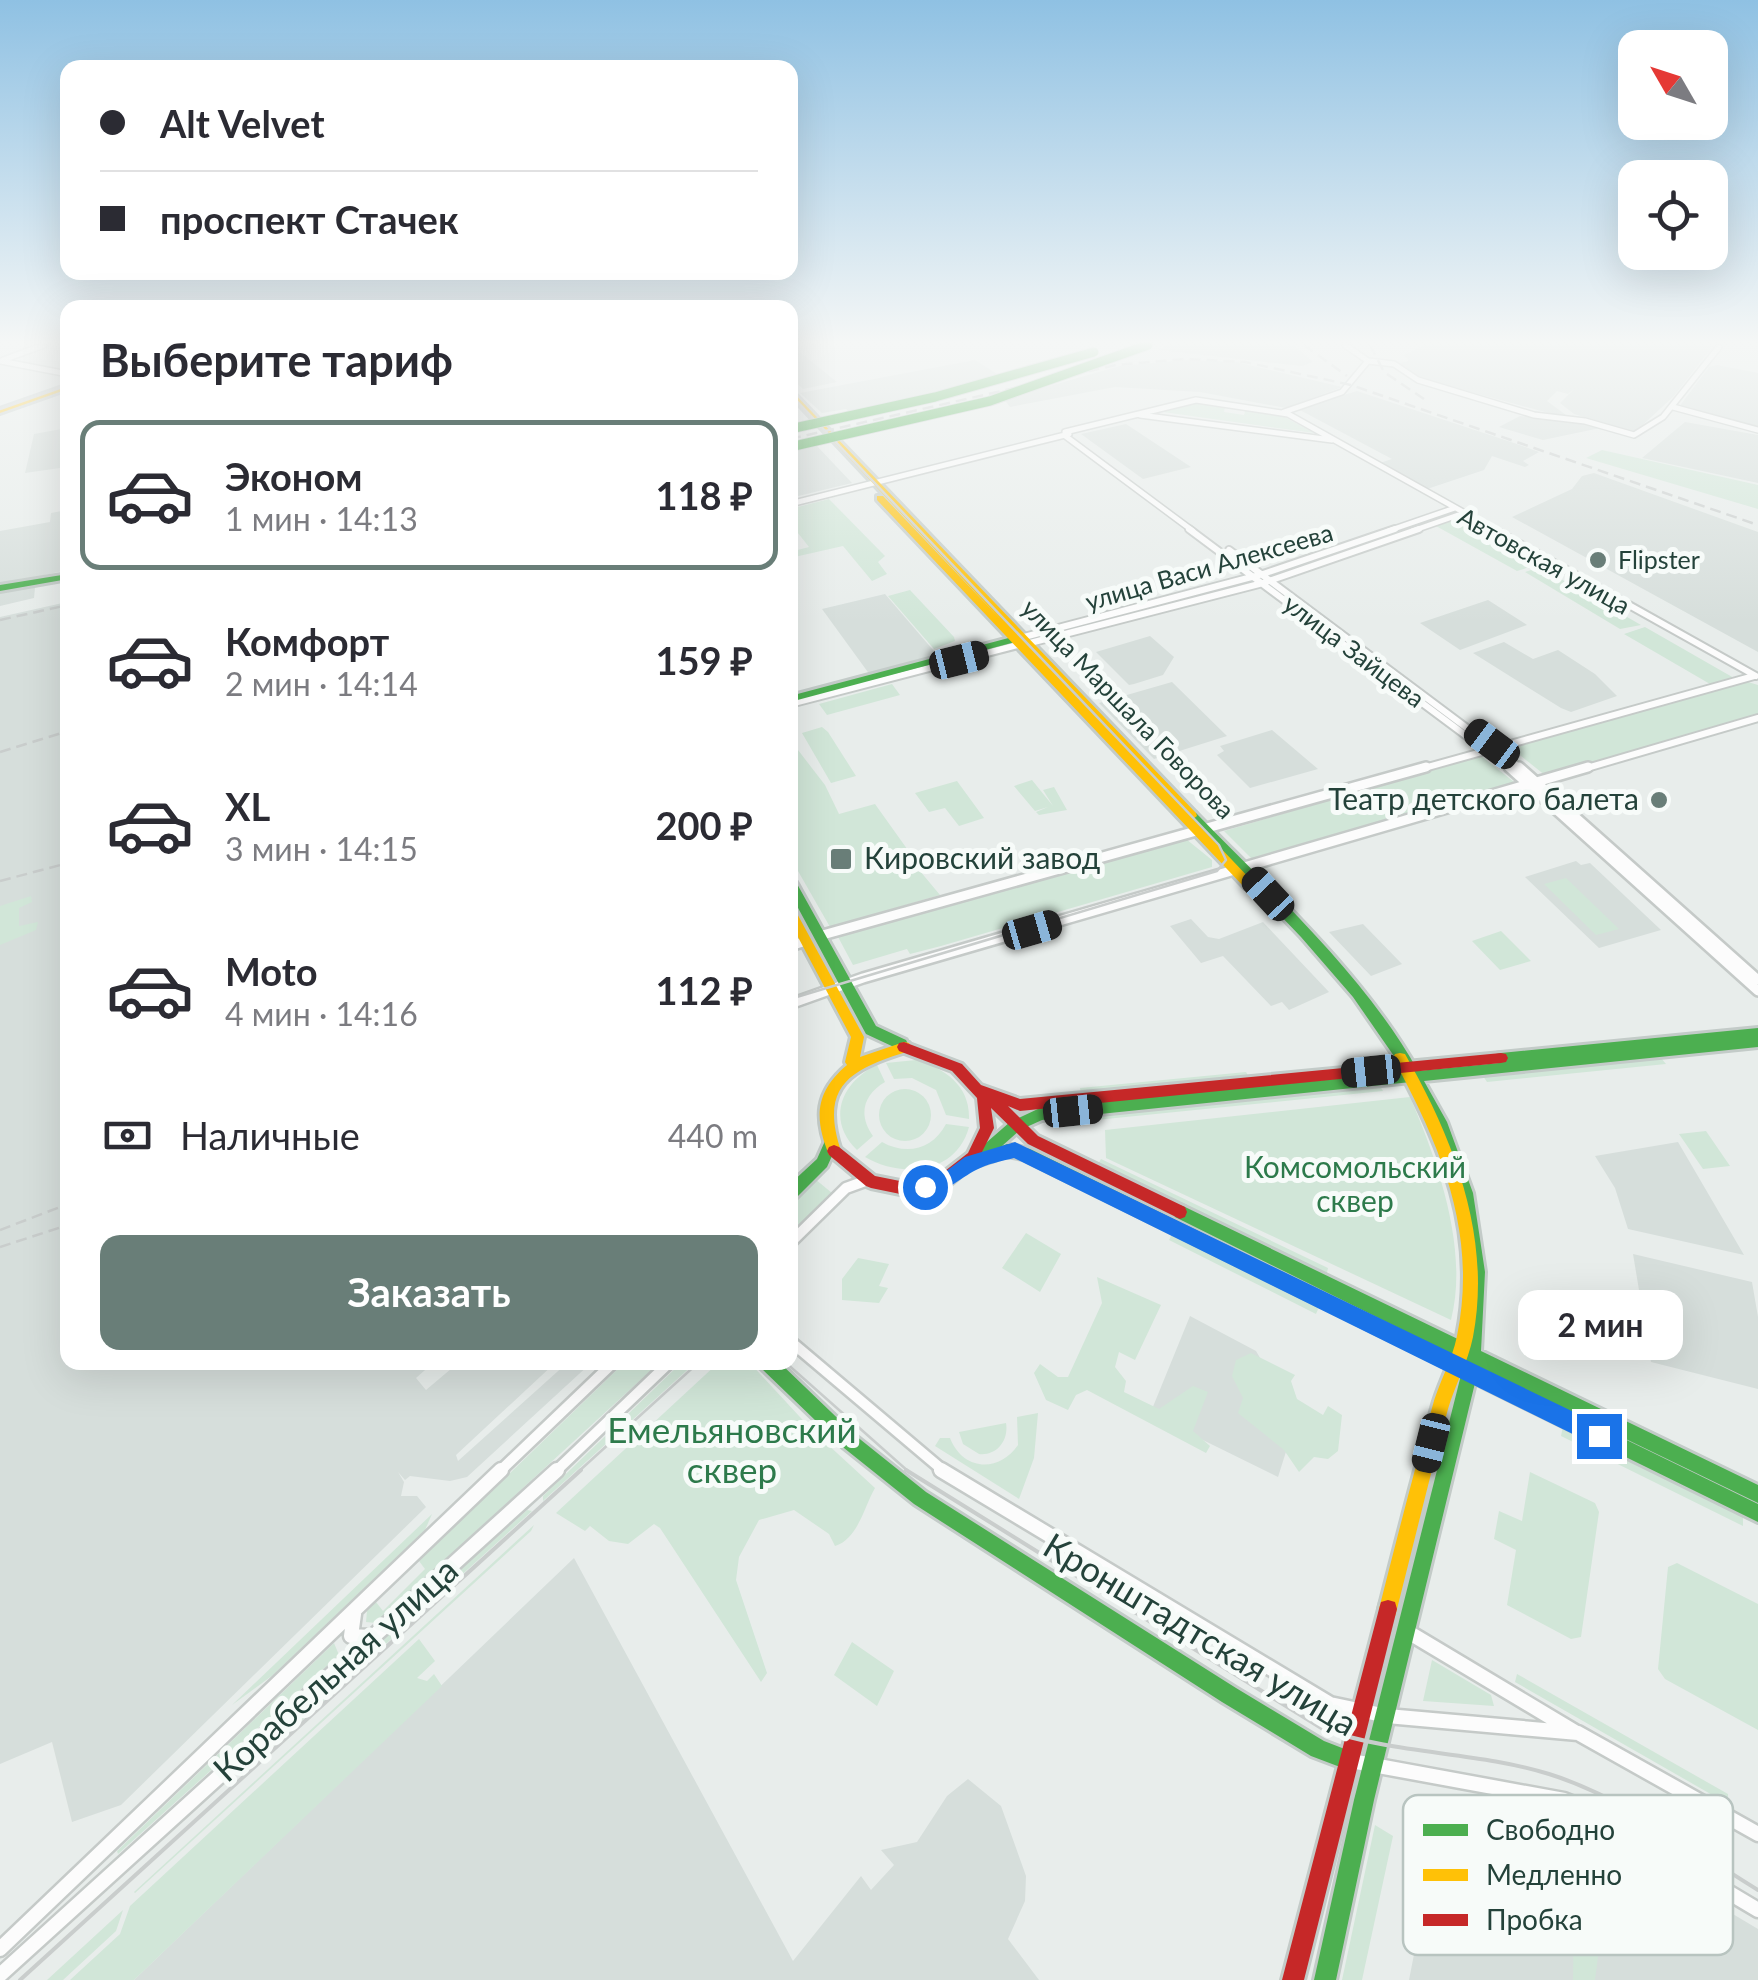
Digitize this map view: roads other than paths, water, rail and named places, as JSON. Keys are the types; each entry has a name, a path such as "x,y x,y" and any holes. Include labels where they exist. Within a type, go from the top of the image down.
{"main road":[{"name":"улица Маршала Говорова","path":"825,437 872,483"},
{"name":"улица Маршала Говорова","path":"831,437 1360,992 1415,1072 1470,1207 1480,1276 1465,1361"},
{"path":"798,445 832,437"},
{"path":"0,589 60,579"},
{"name":"улица Васи Алексеева","path":"798,699 1021,641"},
{"path":"798,913 805,941 876,1035 958,1063 1015,1126 1033,1140 1758,1513"},
{"path":"838,986 858,1037 850,1065"},
{"path":"916,1047 880,1050 850,1065 833,1083 824,1104 823,1125 830,1146 846,1166 868,1180 896,1188 925,1187 951,1178 1015,1126 1040,1114 1758,1033"},
{"path":"982,1090 1020,1105 1758,1042"},
{"path":"971,1162 988,1127 982,1090"},
{"path":"798,1186 822,1163 830,1146"},
{"path":"971,1162 1007,1150 1025,1153 1758,1494"},
{"path":"1325,1980 1408,1632 1465,1361"},
{"path":"1293,1980 1348,1760 1465,1361"},
{"name":"Кронштадтская улица","path":"775,1370 850,1442 920,1498 1230,1696 1318,1749 1348,1760"}],"street":[{"path":"798,502 1053,437"},
{"name":"улица Зайцева","path":"1071,437 1494,750 1758,980"},
{"path":"1317,437 1329,439"},
{"name":"Автовская улица","path":"1326,437 1755,678"},
{"name":"улица Васи Алексеева","path":"1021,641 1263,579 1458,511"},
{"path":"805,941 1755,678"},
{"path":"798,1001 838,986 1758,718"},
{"name":"улица Зайцева","path":"1535,783 1758,991"},
{"path":"798,1235 846,1188 868,1180"},
{"name":"Кронштадтская улица","path":"798,1348 883,1426 950,1476 1330,1704 1387,1716 1578,1733 1688,1795"},
{"name":"Корабельная улица","path":"0,1949 606,1370"},
{"name":"Корабельная улица","path":"0,1975 661,1370"},
{"path":"357,1607 351,1620 351,1636 363,1640 374,1636"},
{"path":"1408,1632 1578,1733"},
{"name":"Кронштадтская улица","path":"1348,1760 1535,1795"},
{"name":"Кронштадтская улица","path":"1733,1820 1758,1834"},
{"name":"Кронштадтская улица","path":"1733,1895 1758,1910"}],"tram line":[{"path":"798,997 1217,871 1226,860 1219,845 831,437"},
{"path":"578,1472 690,1370"},
{"path":"794,1370 908,1472"},
{"path":"20,1980 581,1470"},
{"path":"908,1472 1323,1729 1379,1744 1521,1767 1602,1795"},
{"path":"1733,1874 1758,1890"}],"railway":[{"path":"1503,437 1758,525"},
{"path":"0,620 60,607"},
{"path":"0,752 60,733"},
{"path":"0,881 60,865"},
{"path":"0,1230 60,1207"},
{"path":"0,1247 60,1228"}],"place":[{"name":"Flipster","path":"1598,560"},
{"name":"Театр детского балета","path":"1659,800"},
{"name":"Кировский завод","path":"841,859"}],"park label":[{"name":"Комсомольский сквер","path":"1355,1185"},
{"name":"Емельяновский сквер","path":"732,1451"}]}
